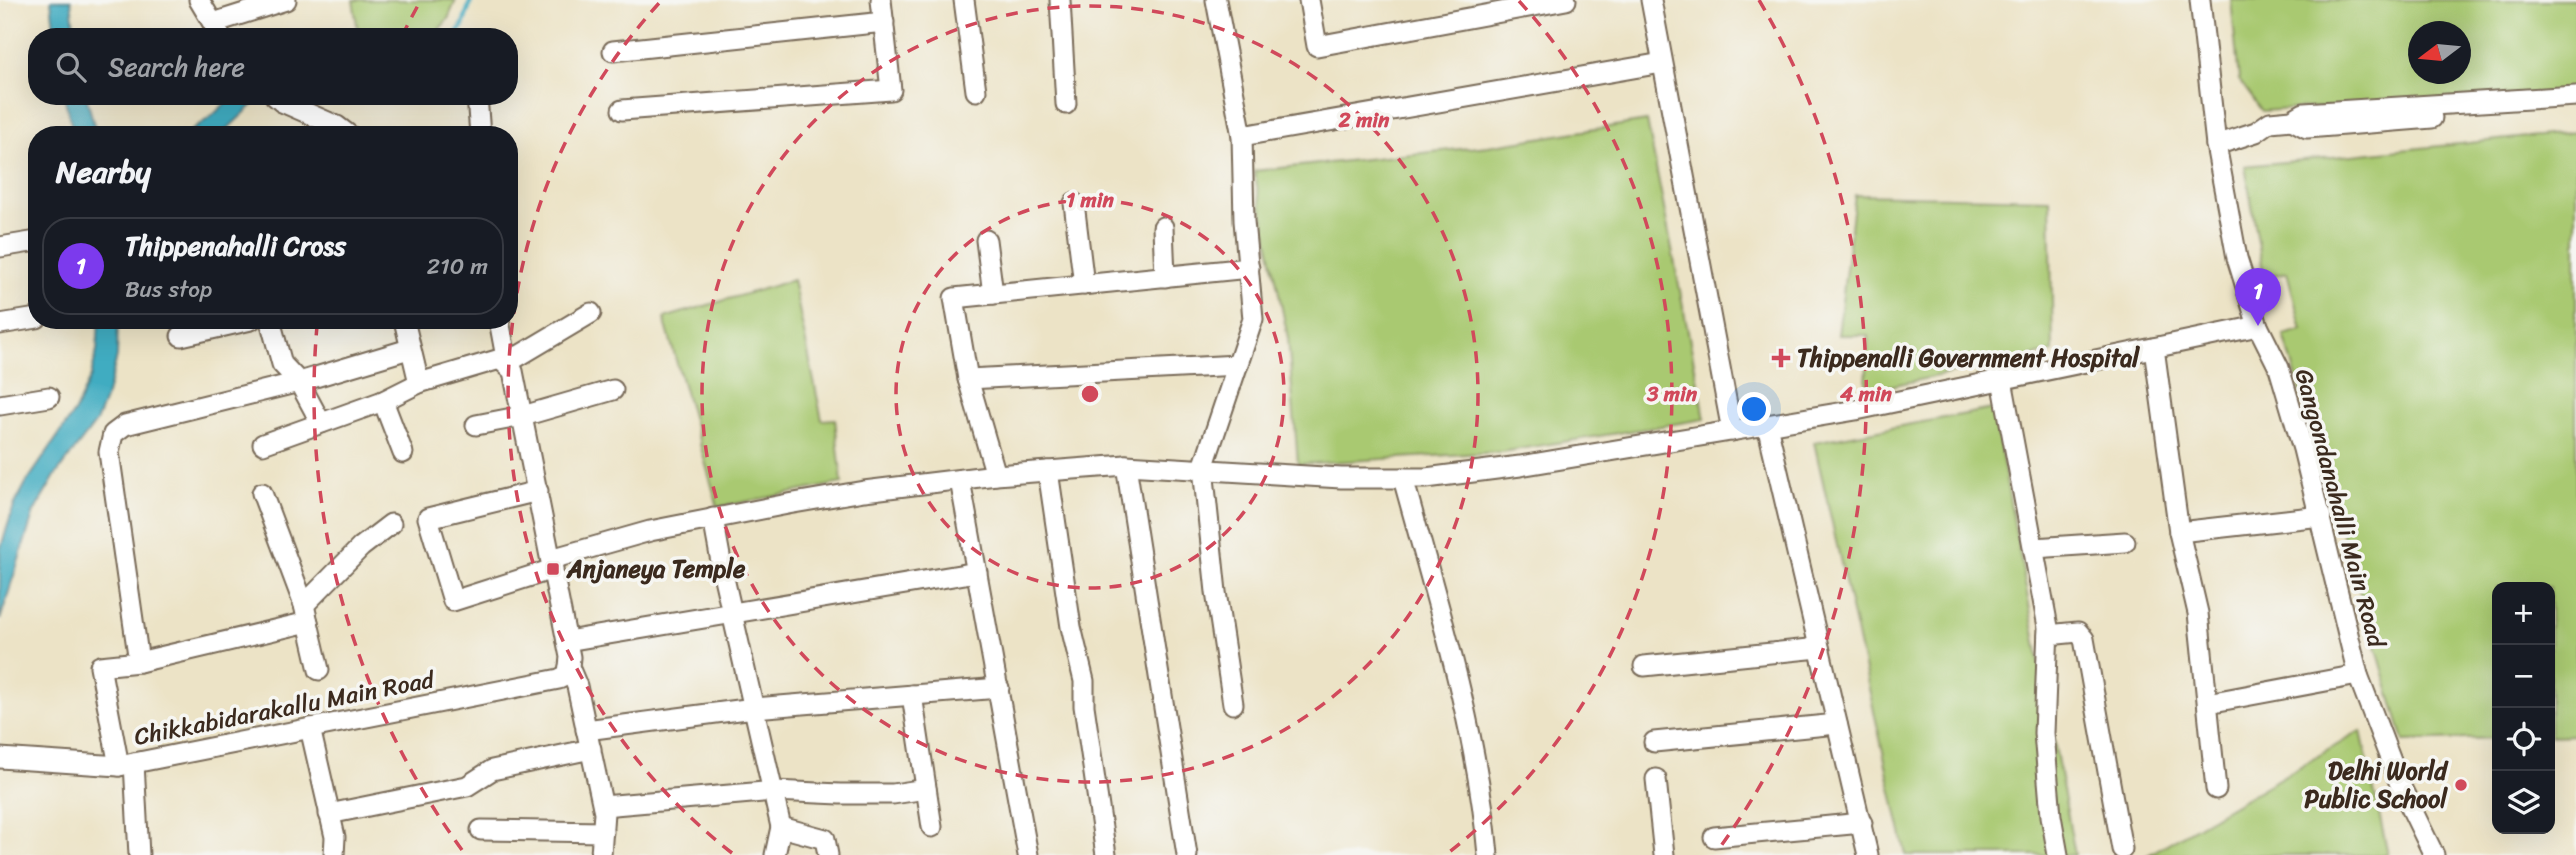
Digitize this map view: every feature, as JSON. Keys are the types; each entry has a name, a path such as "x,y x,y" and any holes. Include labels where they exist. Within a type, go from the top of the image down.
{"street":[{"path":"199,0 216,28"},
{"path":"222,28 286,0"},
{"path":"622,110 891,90 881,0"},
{"path":"964,0 976,91"},
{"path":"1060,0 1066,104"},
{"path":"1216,0 1242,136 1244,221 1253,319 1203,468 1216,592 1233,704"},
{"path":"1309,0 1317,46 1566,0"},
{"path":"1651,0 1732,431"},
{"name":"Gangondanahalli Main Road","path":"2200,0 2216,145 2236,258 2258,326 2279,368 2321,516 2358,675 2401,787 2434,855"},
{"path":"613,51 884,22"},
{"path":"1242,136 1662,63"},
{"path":"2216,145 2256,132 2270,122 2292,120 2304,113 2576,96"},
{"path":"289,105 337,126"},
{"path":"478,105 479,126"},
{"path":"2292,120 2307,128 2576,107"},
{"path":"1074,203 1084,285"},
{"path":"1163,227 1165,276"},
{"path":"986,240 993,294"},
{"path":"0,247 28,242"},
{"path":"996,475 968,379 954,298 1249,268"},
{"path":"507,363 591,313"},
{"path":"0,324 28,319"},
{"path":"538,491 428,518 453,601 650,531 864,491 996,475 1126,465 1342,478 1426,478 1520,466 1856,410 2258,326"},
{"path":"180,336 211,329"},
{"path":"272,329 282,364 299,382 321,423"},
{"path":"406,329 419,383"},
{"path":"501,329 507,363 513,371 523,416 570,657 569,667 577,686 603,806 601,855"},
{"path":"2154,348 2179,532 2198,613 2216,789"},
{"path":"139,662 109,453 113,434 125,425 299,382 409,349"},
{"path":"263,444 383,401 419,383 494,359 507,363"},
{"path":"968,379 1238,365"},
{"path":"2002,380 2048,635 2044,733 2051,816 2058,855"},
{"path":"476,425 523,416 613,390"},
{"path":"0,405 49,397"},
{"path":"383,401 402,453"},
{"path":"1767,425 1868,855"},
{"path":"1126,465 1187,855"},
{"path":"1048,471 1071,627 1084,681 1084,706 1106,855"},
{"path":"1403,478 1460,687 1484,805 1488,855"},
{"path":"960,480 1028,855"},
{"path":"262,493 306,613 319,670"},
{"path":"2179,532 2321,516"},
{"path":"713,518 781,827 775,855"},
{"path":"139,855 127,765 100,666 139,662 306,613 361,547 391,524"},
{"path":"2034,548 2125,542"},
{"path":"567,641 977,572"},
{"path":"2048,635 2078,632 2084,639 2122,849"},
{"path":"1644,666 1819,648"},
{"name":"Chikkabidarakallu Main Road","path":"0,758 127,765 559,679 567,675 569,667"},
{"path":"2208,703 2358,675"},
{"path":"586,730 754,708 999,688"},
{"path":"912,695 932,827"},
{"path":"1654,742 1837,724"},
{"path":"310,729 335,837 334,855"},
{"path":"329,814 467,786 492,770 591,749"},
{"path":"1656,779 1664,855"},
{"path":"603,806 774,791 894,794 926,789"},
{"path":"1714,837 1862,823"},
{"path":"781,827 825,839 828,855"},
{"path":"481,830 603,832"}],"green space":[{"path":"353,0 456,0 448,19 440,28 358,28"},
{"path":"2231,0 2576,0 2576,92 2262,111 2239,80"},
{"path":"1647,121 1705,419 1501,452 1298,464 1288,338 1254,171 1488,146"},
{"path":"2576,132 2576,735 2555,736 2555,582 2492,582 2492,738 2404,741 2284,335 2302,330 2287,272 2264,277 2245,166"},
{"path":"1855,195 2050,199 2053,352 1866,391 1868,335 1838,335"},
{"path":"793,280 822,420 835,419 842,483 718,507 664,318"},
{"path":"1993,409 2075,855 1906,855 1814,442"},
{"path":"2361,731 2388,855 2148,855"}],"water":[{"path":"51,0 71,0 74,28 54,28"},
{"path":"66,105 89,105 94,126 72,126"},
{"path":"224,105 253,105 231,126 198,126"},
{"path":"98,329 118,329 117,357 96,422 55,476 34,512 0,620 0,550 14,506 26,483 75,411 91,376"}],"waterway":[{"path":"461,28 471,0"}],"place":[{"name":"Thippenahalli Cross","path":"2258,326"},
{"name":"Thippenalli Government Hospital","path":"1781,358"},
{"name":"Anjaneya Temple","path":"553,569"},
{"name":"Delhi World Public School","path":"2461,785"}]}
